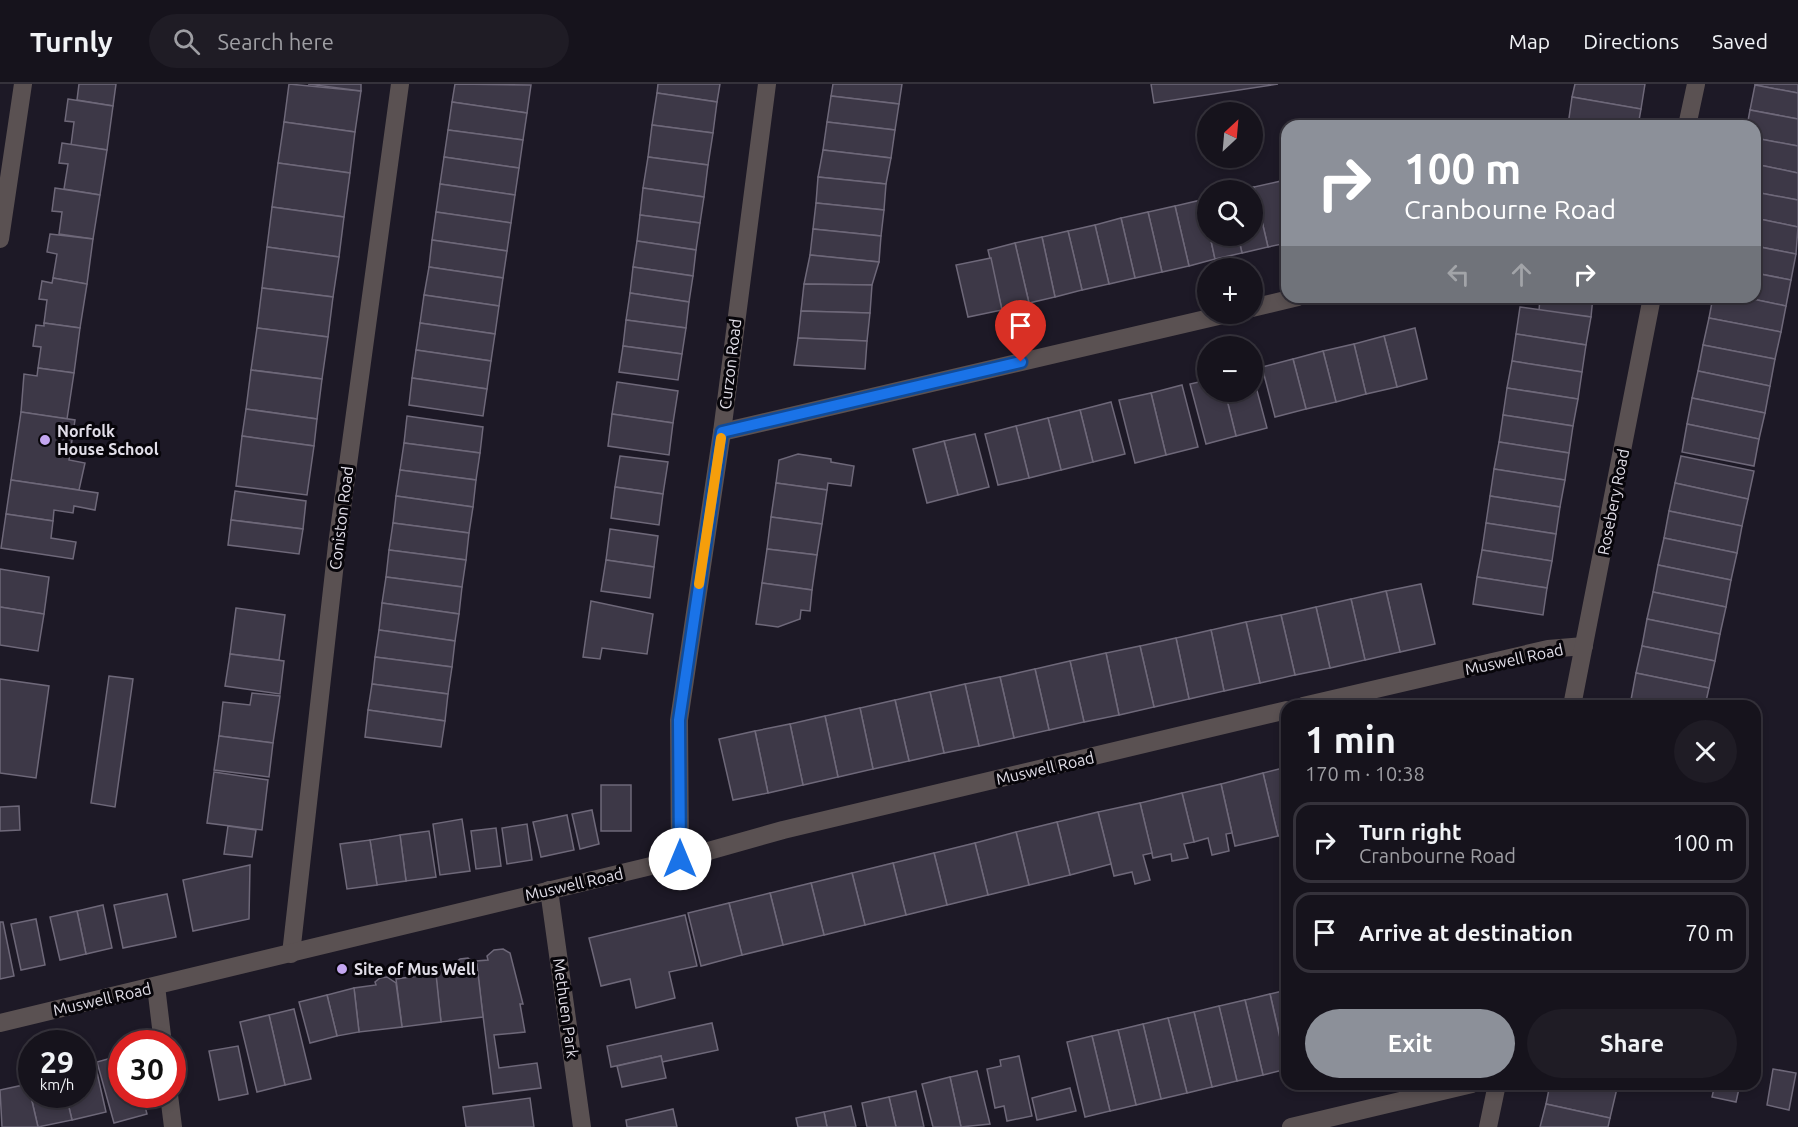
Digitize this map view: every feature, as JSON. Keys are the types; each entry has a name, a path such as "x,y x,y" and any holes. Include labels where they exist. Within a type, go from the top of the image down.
{"street":[{"path":"0,239 23,84"},
{"name":"Coniston Road","path":"291,954 337,545 400,84"},
{"name":"Curzon Road","path":"680,859 679,720 722,432 767,84"},
{"path":"1688,120 1696,84"},
{"path":"1263,305 1281,301"},
{"name":"Rosebery Road","path":"1573,700 1651,303"},
{"path":"722,432 1197,321"},
{"name":"Muswell Road","path":"1329,700 1548,650 1584,646"},
{"name":"Muswell Road","path":"0,1023 680,859 783,830 1281,711"},
{"name":"Methuen Park","path":"549,890 582,1127"},
{"path":"156,986 161,1030"},
{"path":"1291,1127 1447,1090"},
{"path":"1488,1127 1496,1090"},
{"path":"170,1108 172,1127"}],"building":[{"path":"79,84 116,84 113,106 77,100"},
{"path":"289,84 361,91 355,132 284,122"},
{"path":"308,84 361,84 361,91"},
{"path":"455,84 531,85 527,113 452,102"},
{"path":"658,84 720,84 717,102 657,93"},
{"path":"833,84 902,84 899,104 831,96"},
{"path":"1151,84 1278,84 1154,103"},
{"path":"1575,84 1645,84 1641,109 1572,97"},
{"path":"1755,84 1798,84 1798,93 1755,85"},
{"path":"1755,85 1798,93 1798,119 1750,110"},
{"path":"657,93 717,102 713,133 652,125"},
{"path":"831,96 899,104 895,130 827,122"},
{"path":"1572,97 1641,109 1639,120 1569,120"},
{"path":"68,99 113,106 107,150 71,145 74,122 65,121"},
{"path":"452,102 527,113 523,140 448,130"},
{"path":"1750,110 1798,119 1798,146 1761,139 1761,120 1748,120"},
{"path":"284,122 355,132 350,173 278,163"},
{"path":"827,122 895,130 891,158 823,150"},
{"path":"652,125 713,133 708,165 648,157"},
{"path":"448,130 523,140 519,168 444,157"},
{"path":"1761,139 1798,146 1798,173 1761,165"},
{"path":"62,143 107,150 100,195 64,189 68,164 59,163"},
{"path":"823,150 891,158 886,184 818,177"},
{"path":"444,157 519,168 515,195 440,184"},
{"path":"648,157 708,165 704,197 643,188"},
{"path":"278,163 350,173 344,217 272,207"},
{"path":"1761,165 1798,173 1798,200 1761,193"},
{"path":"818,177 886,184 884,210 816,203"},
{"path":"1281,181 1281,244 1268,247 1263,226 1263,185"},
{"path":"440,184 515,195 511,223 436,212"},
{"path":"55,188 100,195 93,239 59,234 62,212 52,211"},
{"path":"643,188 704,197 700,223 640,215"},
{"path":"1761,193 1798,200 1798,227 1761,219"},
{"path":"1197,201 1197,246 1212,246 1215,258 1197,258 1197,264 1189,266 1175,206"},
{"path":"816,203 884,210 881,236 813,229"},
{"path":"1175,206 1189,266 1162,272 1148,212"},
{"path":"272,207 344,217 339,257 267,247"},
{"path":"436,212 511,223 507,251 432,240"},
{"path":"1148,212 1162,272 1135,278 1121,218"},
{"path":"640,215 700,223 696,250 637,241"},
{"path":"1121,218 1135,278 1109,284 1095,225"},
{"path":"1761,219 1798,227 1796,254 1761,247"},
{"path":"1095,225 1109,284 1082,290 1068,231"},
{"path":"1263,226 1268,247 1242,253 1240,246 1263,246"},
{"path":"813,229 881,236 879,262 810,255"},
{"path":"1068,231 1082,290 1055,297 1042,237"},
{"path":"50,234 93,239 87,284 53,278 57,254 47,252"},
{"path":"1042,237 1055,297 1029,303 1015,243"},
{"path":"432,240 507,251 503,278 429,267"},
{"path":"637,241 696,250 693,276 633,267"},
{"path":"1015,243 1029,303 1002,310 988,250"},
{"path":"1212,246 1240,246 1242,253 1215,258"},
{"path":"267,247 339,257 333,297 262,288"},
{"path":"1761,247 1796,254 1791,280 1761,274"},
{"path":"810,255 879,262 872,285 804,284"},
{"path":"991,258 1002,310 968,317 956,265"},
{"path":"429,267 503,278 499,306 424,295"},
{"path":"633,267 693,276 689,302 630,293"},
{"path":"1761,274 1791,280 1786,306 1761,301"},
{"path":"53,278 87,284 80,328 44,323 47,300 39,299 42,281 52,283"},
{"path":"804,284 872,285 870,313 801,311"},
{"path":"262,288 333,297 328,337 257,328"},
{"path":"630,293 689,302 686,328 626,320"},
{"path":"424,295 499,306 495,334 420,323"},
{"path":"1761,301 1786,306 1781,332 1709,318 1712,303 1761,303"},
{"path":"1540,303 1592,303 1591,317 1539,311"},
{"path":"1520,307 1591,317 1586,345 1516,334"},
{"path":"801,311 870,313 867,341 798,338"},
{"path":"1709,318 1781,332 1775,359 1703,345"},
{"path":"626,320 686,328 682,354 623,346"},
{"path":"44,323 80,328 74,373 38,368 41,347 33,346 36,325 44,326"},
{"path":"420,323 495,334 491,361 416,350"},
{"path":"257,328 328,337 322,379 251,370"},
{"path":"1415,328 1427,379 1397,387 1384,336"},
{"path":"1516,334 1586,345 1582,372 1512,361"},
{"path":"1384,336 1397,387 1366,394 1354,344"},
{"path":"798,338 867,341 865,369 794,365"},
{"path":"1354,344 1366,394 1336,402 1323,351"},
{"path":"1703,345 1775,359 1770,386 1698,371"},
{"path":"623,346 682,354 678,380 619,372"},
{"path":"416,350 491,361 487,389 412,378"},
{"path":"1323,351 1336,402 1306,409 1293,359"},
{"path":"1293,359 1306,409 1275,417 1263,367"},
{"path":"1512,361 1582,372 1578,399 1507,388"},
{"path":"38,368 74,373 67,419 21,412 24,374 37,376"},
{"path":"251,370 322,379 317,419 246,409"},
{"path":"1698,371 1770,386 1765,413 1692,398"},
{"path":"412,378 487,389 483,416 409,405"},
{"path":"617,382 678,391 673,423 612,414"},
{"path":"1197,382 1197,402 1228,402 1236,436 1206,444 1190,384"},
{"path":"1182,385 1198,447 1166,455 1151,393"},
{"path":"1507,388 1578,399 1573,426 1503,415"},
{"path":"1151,393 1166,455 1135,463 1119,400"},
{"path":"1692,398 1765,413 1759,439 1687,424"},
{"path":"1111,402 1125,454 1093,462 1080,410"},
{"path":"1228,402 1260,402 1267,428 1236,436"},
{"path":"246,409 317,419 314,446 242,436"},
{"path":"1080,410 1093,462 1061,470 1048,418"},
{"name":"Norfolk House School","path":"21,412 75,420 69,460 85,463 79,490 11,480"},
{"path":"612,414 673,423 669,455 608,446"},
{"path":"1503,415 1573,426 1569,453 1499,442"},
{"path":"407,416 483,427 480,453 404,443"},
{"path":"1048,418 1061,470 1029,478 1016,426"},
{"path":"1687,424 1759,439 1754,466 1682,452"},
{"path":"1016,426 1029,478 998,485 985,434"},
{"path":"975,434 989,487 958,495 944,441"},
{"path":"242,436 314,446 307,495 236,486"},
{"path":"944,441 958,495 927,503 913,449"},
{"path":"1499,442 1569,453 1565,480 1494,469"},
{"path":"404,443 480,453 476,480 400,470"},
{"path":"798,454 831,459 831,462 854,466 851,486 828,483 827,490 776,483 779,460"},
{"path":"620,456 668,462 663,494 615,487"},
{"path":"1681,456 1754,471 1748,499 1675,483"},
{"path":"1494,469 1565,480 1560,507 1490,496"},
{"path":"400,470 476,480 473,507 396,496"},
{"path":"11,480 98,493 95,510 74,506 73,513 54,510 53,521 6,514"},
{"path":"776,483 827,490 822,524 771,517"},
{"path":"1675,483 1748,499 1742,526 1669,511"},
{"path":"615,487 663,494 659,525 611,518"},
{"path":"235,491 306,501 303,529 231,520"},
{"path":"396,496 473,507 469,533 393,523"},
{"path":"1490,496 1560,507 1556,534 1486,523"},
{"path":"1669,511 1742,526 1737,553 1664,538"},
{"path":"6,514 53,521 51,538 76,542 73,559 1,548"},
{"path":"771,517 822,524 817,555 767,549"},
{"path":"231,520 303,529 299,554 228,545"},
{"path":"393,523 469,533 466,560 389,550"},
{"path":"1486,523 1556,534 1552,561 1482,550"},
{"path":"610,529 658,536 654,567 606,560"},
{"path":"1664,538 1737,553 1731,580 1658,565"},
{"path":"767,549 817,555 812,590 762,583"},
{"path":"389,550 466,560 462,587 386,577"},
{"path":"1482,550 1552,561 1547,588 1477,577"},
{"path":"606,560 654,567 650,598 601,591"},
{"path":"1658,565 1731,580 1726,607 1653,592"},
{"path":"0,569 49,577 44,614 0,607"},
{"path":"386,577 462,587 459,614 382,603"},
{"path":"1477,577 1547,588 1543,615 1473,604"},
{"path":"762,583 812,590 810,611 801,610 800,619 778,627 756,624"},
{"path":"1421,584 1435,644 1400,652 1386,591"},
{"path":"1386,591 1400,652 1365,660 1351,599"},
{"path":"1653,592 1726,607 1720,634 1647,619"},
{"path":"1351,599 1365,660 1330,668 1316,607"},
{"path":"591,601 653,614 647,654 602,648 600,659 583,657"},
{"path":"382,603 459,614 455,641 379,630"},
{"path":"0,607 44,614 38,651 0,645"},
{"path":"1316,607 1330,668 1295,675 1281,615"},
{"path":"236,608 285,615 279,660 230,654"},
{"path":"1281,615 1295,675 1260,683 1246,622"},
{"path":"1647,619 1720,634 1715,661 1642,646"},
{"path":"1246,622 1260,683 1224,691 1211,630"},
{"path":"379,630 455,641 452,667 375,657"},
{"path":"1211,630 1224,691 1189,699 1176,638"},
{"path":"1176,638 1189,699 1154,707 1140,646"},
{"path":"1140,646 1154,707 1119,715 1106,653"},
{"path":"1642,646 1715,661 1709,688 1636,673"},
{"path":"1106,653 1119,715 1084,722 1070,661"},
{"path":"230,654 284,661 280,694 225,686"},
{"path":"375,657 452,667 448,694 372,684"},
{"path":"1070,661 1084,722 1049,730 1035,669"},
{"path":"1035,669 1049,730 1014,738 1000,677"},
{"path":"1636,673 1709,688 1706,700 1631,700"},
{"path":"109,676 133,679 115,807 91,803"},
{"path":"1000,677 1014,738 979,746 965,684"},
{"path":"0,679 49,686 36,778 0,773"},
{"path":"372,684 448,694 445,721 368,710"},
{"path":"965,684 979,746 944,753 930,692"},
{"path":"930,692 944,753 909,761 895,700"},
{"path":"252,693 280,696 273,743 219,736 223,702 250,705"},
{"path":"895,700 909,761 873,769 860,708"},
{"path":"860,708 873,769 838,777 825,716"},
{"path":"368,710 445,721 441,747 365,737"},
{"path":"825,716 838,777 803,785 790,724"},
{"path":"790,724 803,785 768,793 755,731"},
{"path":"755,731 768,793 733,800 719,739"},
{"path":"219,736 273,743 269,777 214,770"},
{"path":"1281,768 1281,836 1278,836 1263,773"},
{"path":"214,772 268,780 262,830 207,823"},
{"path":"1263,773 1278,836 1235,846 1221,784"},
{"path":"1221,784 1232,833 1226,834 1229,851 1212,855 1208,838 1194,842 1182,793"},
{"path":"601,785 631,785 631,831 601,831"},
{"path":"1182,793 1194,842 1184,844 1188,858 1172,861 1171,854 1153,858 1140,803"},
{"path":"1140,803 1152,853 1143,855 1150,880 1135,884 1132,872 1114,876 1098,812"},
{"path":"19,806 20,830 0,831 0,807"},
{"path":"592,810 599,844 580,849 572,814"},
{"path":"1098,812 1111,864 1070,875 1057,822"},
{"path":"567,815 574,850 541,857 533,822"},
{"path":"462,819 470,871 440,875 433,824"},
{"path":"1057,822 1070,875 1029,885 1016,832"},
{"path":"527,824 532,860 507,864 502,828"},
{"path":"228,826 256,830 252,857 224,854"},
{"path":"496,828 501,866 476,869 471,831"},
{"path":"429,831 436,877 406,881 400,835"},
{"path":"1016,832 1029,885 988,895 975,843"},
{"path":"400,835 406,881 377,885 370,840"},
{"path":"370,840 377,885 347,889 340,844"},
{"path":"975,843 988,895 947,905 934,853"},
{"path":"934,853 947,905 906,915 893,863"},
{"path":"893,863 906,915 865,925 852,873"},
{"path":"250,865 249,919 193,931 183,880"},
{"path":"852,873 865,925 824,935 811,883"},
{"path":"811,883 824,935 783,945 770,893"},
{"path":"770,893 783,945 742,955 729,903"},
{"path":"167,894 176,937 123,948 114,905"},
{"path":"729,903 742,955 701,966 688,913"},
{"path":"103,905 112,948 86,954 77,911"},
{"path":"77,911 86,954 60,960 50,917"},
{"path":"685,915 697,966 669,972 675,998 636,1008 630,979 601,986 589,938"},
{"path":"36,919 45,965 21,970 11,924"},
{"path":"0,922 3,922 14,976 0,979"},
{"path":"503,949 510,953 523,1004 520,1004 525,1032 494,1035 499,1068 537,1063 541,1088 493,1094 476,961 488,960 487,956 494,950"},
{"path":"468,958 477,964 483,1017 441,1022 435,969 456,967 456,962 460,959"},
{"path":"421,967 433,969 433,974 436,974 441,1022 402,1027 396,979 417,976 416,971"},
{"path":"387,977 396,983 402,1027 359,1032 354,988 376,985 375,982 380,978"},
{"path":"354,988 359,1032 337,1036 327,995"},
{"path":"1281,991 1281,1041 1270,994"},
{"path":"1270,994 1281,1043 1281,1070 1263,1075 1245,1000"},
{"path":"327,995 337,1036 310,1043 299,1002"},
{"path":"1245,1000 1263,1075 1237,1081 1219,1006"},
{"path":"1219,1006 1237,1081 1212,1087 1194,1012"},
{"path":"294,1009 311,1079 285,1085 269,1015"},
{"path":"1194,1012 1212,1087 1187,1093 1168,1018"},
{"path":"269,1015 285,1085 257,1092 240,1022"},
{"path":"1168,1018 1187,1093 1161,1099 1143,1024"},
{"path":"712,1023 718,1050 662,1062 661,1056 611,1067 607,1046"},
{"path":"1143,1024 1161,1099 1136,1105 1118,1030"},
{"path":"1118,1030 1136,1105 1110,1111 1092,1036"},
{"path":"1092,1036 1110,1111 1085,1117 1067,1042"},
{"path":"238,1046 248,1094 219,1100 209,1051"},
{"path":"661,1056 666,1078 622,1087 617,1066"},
{"path":"1019,1056 1032,1116 1007,1121 1004,1106 995,1108 987,1069 1001,1066 1000,1060"},
{"path":"108,1059 108,1101 97,1062"},
{"path":"96,1068 106,1112 72,1120 69,1108 96,1108"},
{"path":"1773,1069 1796,1073 1789,1110 1767,1105"},
{"path":"977,1071 990,1124 961,1127 950,1077"},
{"path":"950,1077 961,1127 933,1127 922,1084"},
{"path":"18,1086 18,1108 34,1108 38,1127 2,1127 0,1090"},
{"path":"1070,1088 1076,1111 1037,1120 1032,1098"},
{"path":"1549,1090 1617,1090 1610,1118 1546,1104"},
{"path":"1714,1090 1739,1090 1736,1102 1712,1097"},
{"path":"916,1091 924,1127 896,1127 889,1097"},
{"path":"889,1097 896,1127 867,1127 862,1103"},
{"path":"530,1098 534,1127 466,1127 463,1107"},
{"path":"1546,1104 1610,1118 1608,1127 1540,1127"},
{"path":"851,1106 856,1127 827,1127 824,1112"},
{"path":"34,1108 69,1108 72,1120 38,1127"},
{"path":"110,1108 145,1108 147,1114 114,1123"},
{"path":"673,1109 677,1127 627,1127 626,1120"},
{"path":"824,1112 827,1127 798,1127 796,1118"}],"slow traffic":[{"path":"699,584 721,438"}],"place":[{"name":"Norfolk House School","path":"45,440"},
{"name":"Site of Mus Well","path":"342,969"}],"route":[{"path":"680,859 679,720 722,432 1021,362"}]}
